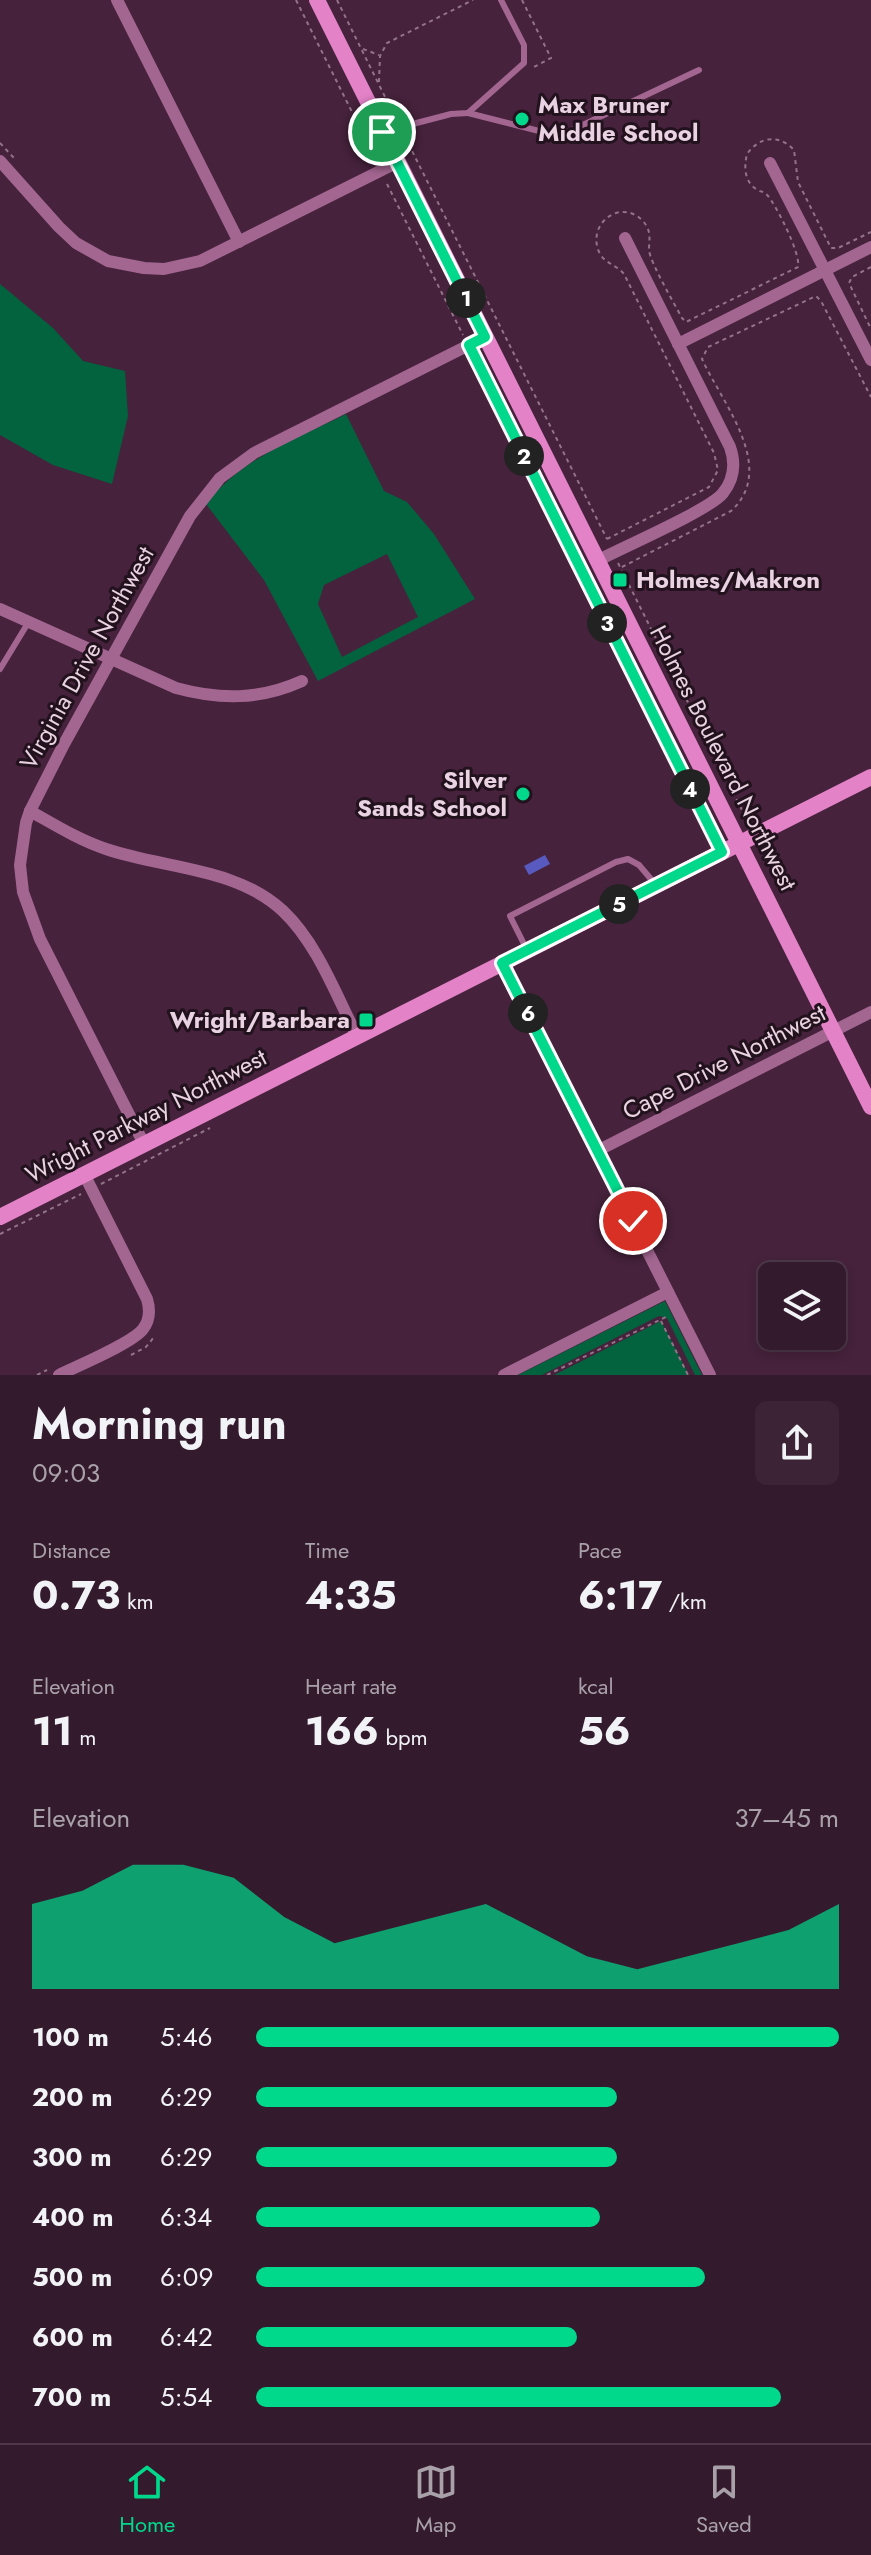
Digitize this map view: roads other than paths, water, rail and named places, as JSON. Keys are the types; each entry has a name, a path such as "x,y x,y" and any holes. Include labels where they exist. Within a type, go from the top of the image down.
{"street":[{"path":"117,0 239,242"},
{"name":"Holmes Boulevard Northwest","path":"317,0 871,1107"},
{"path":"0,161 76,243 108,261 130,267 164,269 200,261 398,162"},
{"path":"770,163 871,360"},
{"path":"597,561 715,501 732,478 734,467 730,447 625,238"},
{"path":"678,344 871,247"},
{"name":"Virginia Drive Northwest","path":"144,1144 28,910 20,865 30,811 190,516 220,478 254,453 485,337"},
{"path":"0,609 176,688 220,697 263,694 302,681"},
{"name":"Wright Parkway Northwest","path":"0,1217 871,777"},
{"path":"30,811 79,839 104,849 237,882 273,903 307,941 357,1036"},
{"path":"502,963 710,1375"},
{"name":"Cape Drive Northwest","path":"597,1151 871,1012"},
{"path":"55,1372 134,1337 144,1328 150,1312 147,1299 84,1174"},
{"path":"504,1375 668,1292"}],"lane":[{"path":"468,113 524,63 524,45 501,0"},
{"path":"382,132 451,114 468,113 539,131 570,131 699,70"},
{"path":"0,669 28,623"},
{"path":"527,950 510,916 616,862 628,859 639,865 656,885"}],"place":[{"name":"Max Bruner Middle School","path":"522,119"},
{"name":"Holmes/Makron","path":"620,580"},
{"name":"Silver Sands School","path":"523,794"},
{"name":"Wright/Barbara","path":"366,1020"}]}
